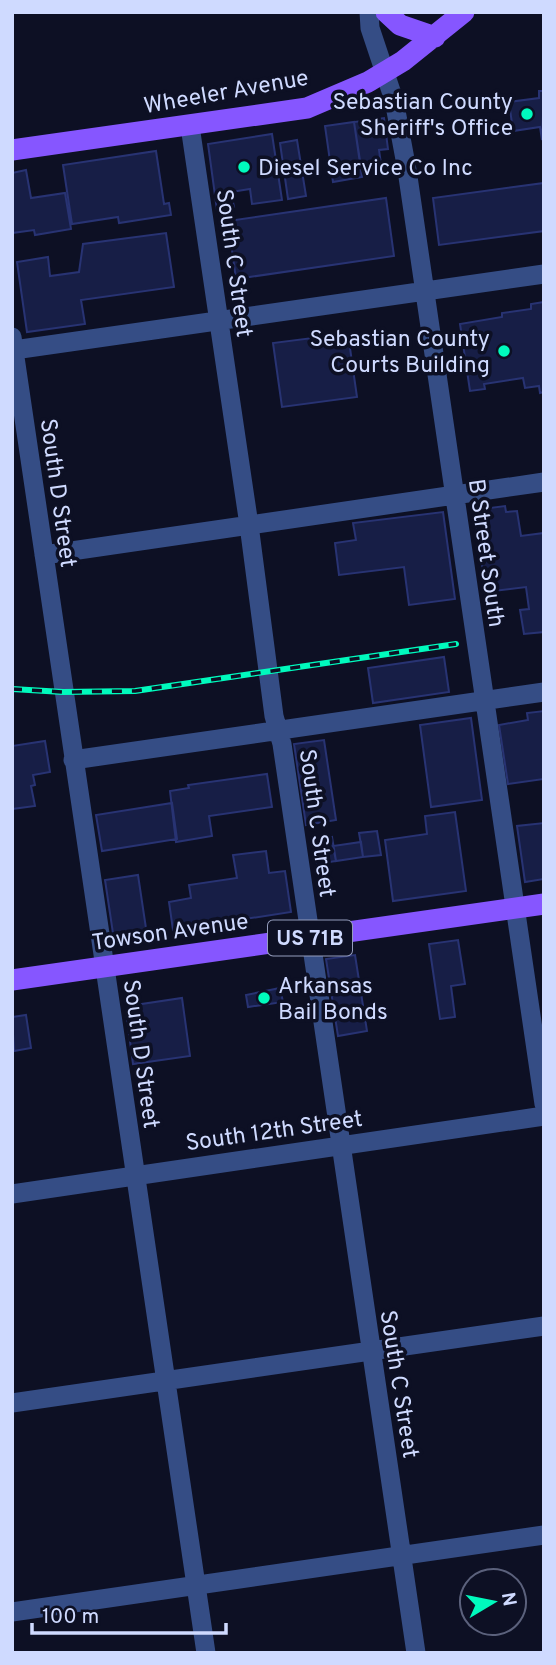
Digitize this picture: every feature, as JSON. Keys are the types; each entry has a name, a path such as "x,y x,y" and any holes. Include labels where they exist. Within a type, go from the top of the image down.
{"main road":[{"path":"386,12 400,25 435,37"},
{"name":"Wheeler Avenue","path":"12,150 307,108 364,85 384,73 435,37 464,12"},
{"name":"Towson Avenue","path":"12,980 544,904"}],"street":[{"name":"B Street South","path":"369,12 370,28 394,100 402,142 544,1104"},
{"name":"South C Street","path":"190,125 249,525 274,716 282,744 416,1653"},
{"path":"13,344 219,321 544,274"},
{"name":"South D Street","path":"13,344 206,1653"},
{"path":"44,555 544,482"},
{"path":"73,760 544,692"},
{"name":"South 12th Street","path":"12,1194 544,1116"},
{"path":"12,1404 544,1326"},
{"path":"12,1612 544,1535"}],"building":[{"name":"Sebastian County Sheriff's Office","path":"539,91 544,91 542,140 540,127 513,131 509,102 539,98"},
{"path":"384,118 388,149 379,150 381,164 361,167 354,122"},
{"path":"354,122 362,177 333,182 325,126"},
{"name":"Diesel Service Co Inc","path":"272,134 282,200 252,204 250,189 231,192 234,207 217,210 208,144"},
{"name":"Diesel Service Co Inc","path":"297,140 306,196 288,199 280,143"},
{"path":"156,151 164,204 169,203 171,215 119,223 118,217 72,224 63,165"},
{"path":"26,170 31,198 65,193 71,229 35,235 34,230 12,233 12,173"},
{"path":"544,183 544,231 439,245 433,198"},
{"path":"386,198 394,256 236,279 228,221"},
{"path":"166,233 174,287 81,300 85,324 27,332 17,262 48,257 50,276 79,272 83,244"},
{"name":"Sebastian County Courts Building","path":"544,302 544,392 540,393 539,386 525,388 523,378 484,384 485,389 470,391 460,324 502,317 502,313 531,309 531,304"},
{"path":"320,337 321,344 349,341 357,397 282,407 273,343"},
{"path":"505,506 506,512 517,511 521,536 544,533 544,632 524,634 520,610 529,609 526,587 486,592 474,510"},
{"path":"443,512 455,599 409,605 404,567 339,575 335,543 356,540 353,523"},
{"path":"444,657 449,692 373,703 368,668"},
{"path":"544,711 544,779 508,784 499,725 528,720 527,713"},
{"path":"471,718 482,800 431,807 420,725"},
{"path":"324,740 336,820 306,825 294,744"},
{"path":"45,741 50,772 33,775 35,785 31,786 35,806 12,809 12,746"},
{"path":"267,774 272,807 209,816 212,836 176,842 170,791 189,788 188,785"},
{"path":"172,803 177,839 102,851 96,815"},
{"path":"455,812 466,891 393,901 385,840 427,834 425,816"},
{"path":"544,823 544,879 525,882 517,826"},
{"path":"377,831 381,855 363,857 359,833"},
{"path":"332,837 336,861 317,864 314,840"},
{"path":"361,842 363,857 336,861 333,846"},
{"path":"266,851 269,873 285,871 291,912 173,930 169,902 191,898 189,885 237,878 233,855"},
{"path":"138,875 147,935 114,940 105,880"},
{"path":"458,940 465,984 451,986 455,1017 440,1019 429,944"},
{"path":"355,955 367,1031 338,1036 326,959"},
{"name":"Arkansas Bail Bonds","path":"280,988 283,1002 248,1007 246,995"},
{"path":"182,998 190,1056 133,1064 126,1011 135,1005"},
{"path":"26,1015 31,1048 14,1051 12,1017"}],"railway":[{"path":"12,689 63,692 135,691 456,644"}],"place":[{"name":"Sebastian County Sheriff's Office","path":"527,114"},
{"name":"Diesel Service Co Inc","path":"244,167"},
{"name":"Sebastian County Courts Building","path":"504,351"},
{"name":"Arkansas Bail Bonds","path":"264,998"}]}
